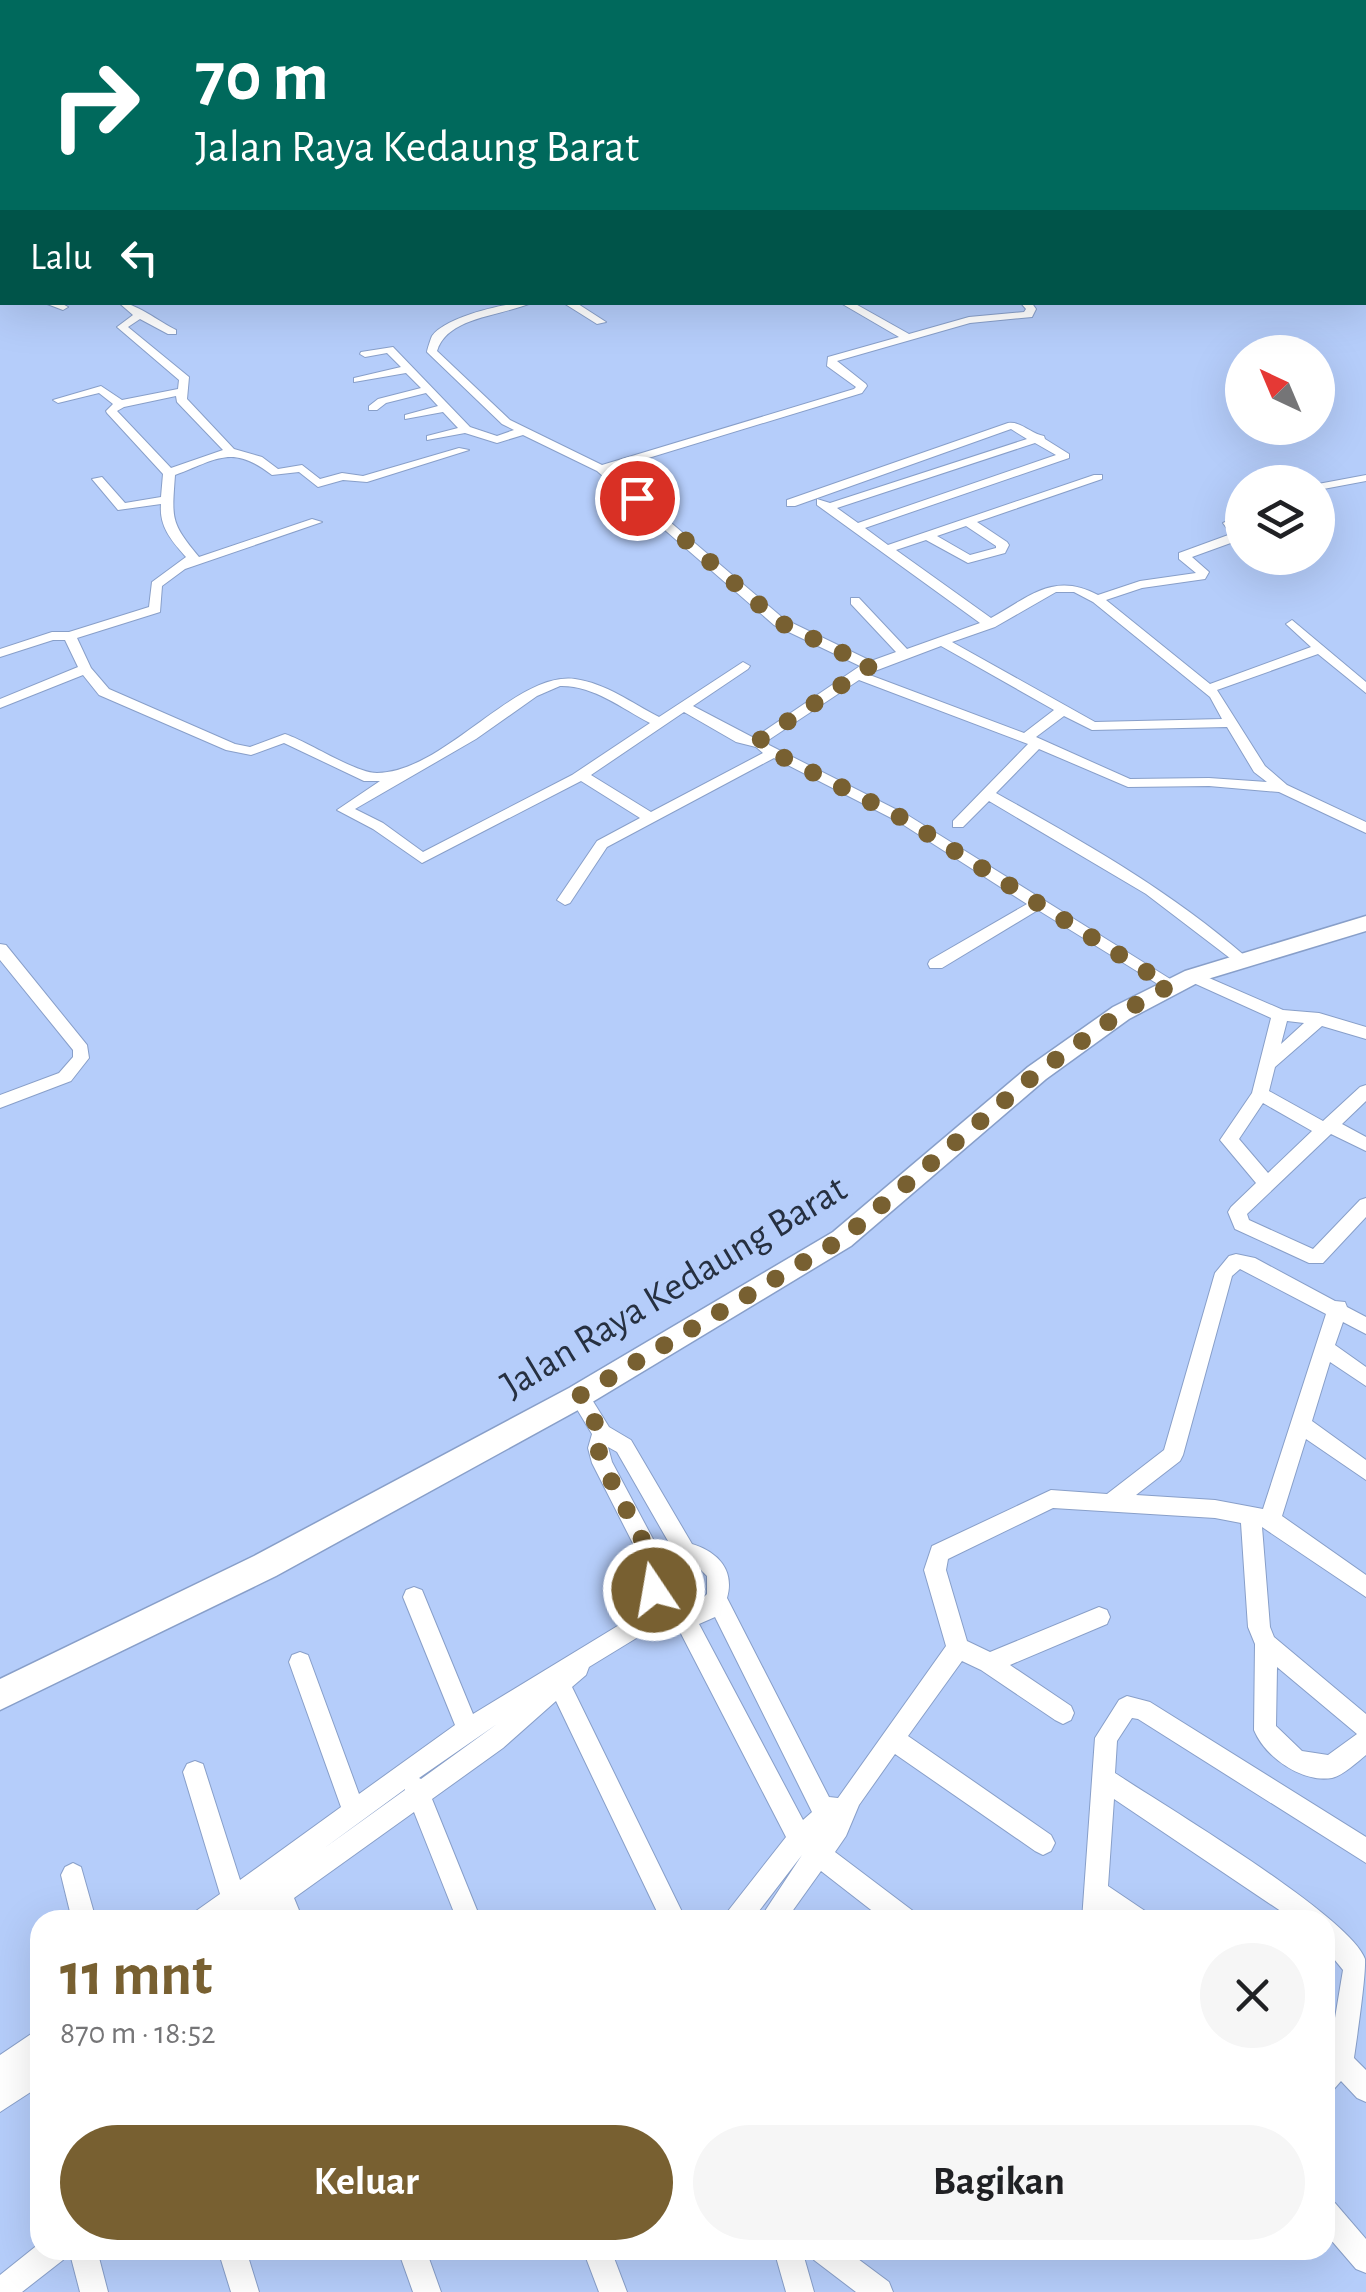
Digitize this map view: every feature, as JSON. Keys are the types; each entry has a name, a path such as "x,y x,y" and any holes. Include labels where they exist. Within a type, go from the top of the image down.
{"street":[{"path":"57,305 63,307"},
{"path":"126,305 172,332"},
{"path":"455,314 489,305"},
{"path":"518,305 458,323 432,344 435,359 489,410 601,469 779,622 863,670 1128,784 1209,782 1282,788"},
{"path":"572,305 601,322"},
{"path":"849,305 909,338"},
{"path":"601,469 860,390 860,384 830,361 969,320 1028,316 1031,309 1028,305"},
{"path":"139,315 122,327 184,379 180,400 230,451 258,460 276,473 301,468 318,484 342,476 364,480 464,450"},
{"path":"366,354 389,349 466,429 496,440 523,431"},
{"path":"358,380 408,368"},
{"path":"58,400 100,389 120,404"},
{"path":"372,408 382,401 430,389"},
{"path":"169,473 111,411 120,404 181,392"},
{"path":"409,416 444,408"},
{"path":"791,503 1015,425 1040,438 1064,458 855,528"},
{"path":"431,438 466,429"},
{"path":"828,507 1040,438"},
{"path":"958,443 1040,498"},
{"path":"169,473 230,451"},
{"path":"0,653 151,612 157,606 156,585 192,555 173,534 166,500 169,473"},
{"path":"886,550 1098,477"},
{"path":"1335,484 1366,478"},
{"path":"98,479 122,507 166,500"},
{"path":"813,495 990,624"},
{"path":"183,566 316,522"},
{"path":"927,536 968,559 1001,550 1001,544 968,522"},
{"path":"1097,599 1140,585 1201,576 1203,572 1183,556 1225,541"},
{"path":"767,749 760,740 863,670 902,651 990,624 1054,588 1076,588 1097,599 1208,689 1259,769 1282,788 1366,828"},
{"path":"855,601 902,651"},
{"path":"1292,624 1366,689"},
{"path":"70,636 85,669 104,692 248,752 286,738 369,778 392,776"},
{"path":"942,641 1092,726 1232,723"},
{"path":"1208,689 1319,649"},
{"path":"658,721 588,687 570,682 553,684 474,735 392,776 344,810 378,826 422,858 581,776 742,666"},
{"path":"0,704 85,669"},
{"path":"684,706 740,740 767,749 904,819 1036,905 1181,981 1241,997 1280,1015 1320,1019 1366,1033"},
{"path":"958,824 989,795 1031,740 1062,710"},
{"path":"565,900 602,844 767,749"},
{"path":"581,776 650,816"},
{"path":"989,795 1194,922 1231,963 1241,997"},
{"path":"936,964 1036,905"},
{"name":"Jalan Raya Kedaung Barat","path":"0,1695 265,1566 579,1396 842,1239 1037,1073 1121,1013 1181,981 1366,923"},
{"path":"0,949 37,990 80,1049 82,1058 65,1077 0,1102"},
{"path":"1266,1183 1229,1140 1260,1094 1280,1015"},
{"path":"1271,1062 1320,1019"},
{"path":"1366,1091 1266,1183 1237,1212 1237,1219 1308,1256 1323,1255 1366,1205"},
{"path":"1260,1094 1366,1145"},
{"path":"1094,1499 1174,1455 1224,1273 1236,1261 1338,1308 1366,1326"},
{"path":"1338,1308 1301,1424 1260,1517 1259,1627 1266,1644 1366,1728"},
{"path":"1325,1348 1366,1378"},
{"path":"579,1396 602,1434 624,1446 687,1555"},
{"path":"1301,1424 1366,1471"},
{"path":"602,1434 598,1448 602,1463 658,1570 654,1590 674,1611 773,1788 809,1847 891,1910"},
{"path":"1063,1713 989,1663 958,1648 935,1570 940,1553 1052,1500 1094,1499 1260,1517 1366,1587"},
{"path":"194,1772 239,1910 586,1660 674,1611 696,1614 718,1599 721,1589 716,1569 698,1556 676,1557 658,1570"},
{"path":"414,1596 468,1728"},
{"path":"718,1599 831,1820"},
{"path":"989,1663 1099,1616"},
{"path":"1266,1644 1262,1679 1266,1730 1296,1761 1331,1767 1366,1741"},
{"path":"747,1910 809,1847 850,1798 958,1648"},
{"path":"300,1662 354,1812"},
{"path":"276,1883 354,1812 414,1784 468,1728 558,1680"},
{"path":"558,1680 669,1910"},
{"path":"1095,1910 1106,1738 1127,1707 1142,1709 1366,1852"},
{"path":"894,1740 1044,1843"},
{"path":"773,1788 803,1770"},
{"path":"1104,1779 1300,1910"},
{"path":"414,1784 464,1910"},
{"path":"776,1910 809,1847"},
{"path":"73,1875 82,1910"},
{"path":"276,1883 287,1910"},
{"path":"1096,1892 1122,1910"},
{"path":"1335,1938 1356,1966 1335,2046"},
{"path":"0,2071 30,2048"},
{"path":"1335,2068 1366,2089"},
{"path":"0,2099 30,2077"},
{"path":"1335,2224 1366,2258"},
{"path":"0,2292 40,2260"},
{"path":"86,2260 94,2292"},
{"path":"235,2260 245,2292"},
{"path":"416,2260 427,2292"},
{"path":"601,2260 613,2292"},
{"path":"791,2260 800,2292"},
{"path":"837,2260 879,2292"}],"route":[{"path":"637,498 752,603 779,622 870,666 760,740 763,747 904,819 963,860 1169,986 1121,1013 1037,1073 842,1239 702,1319 579,1396 602,1434 598,1448 602,1463 658,1570 654,1590"}]}
